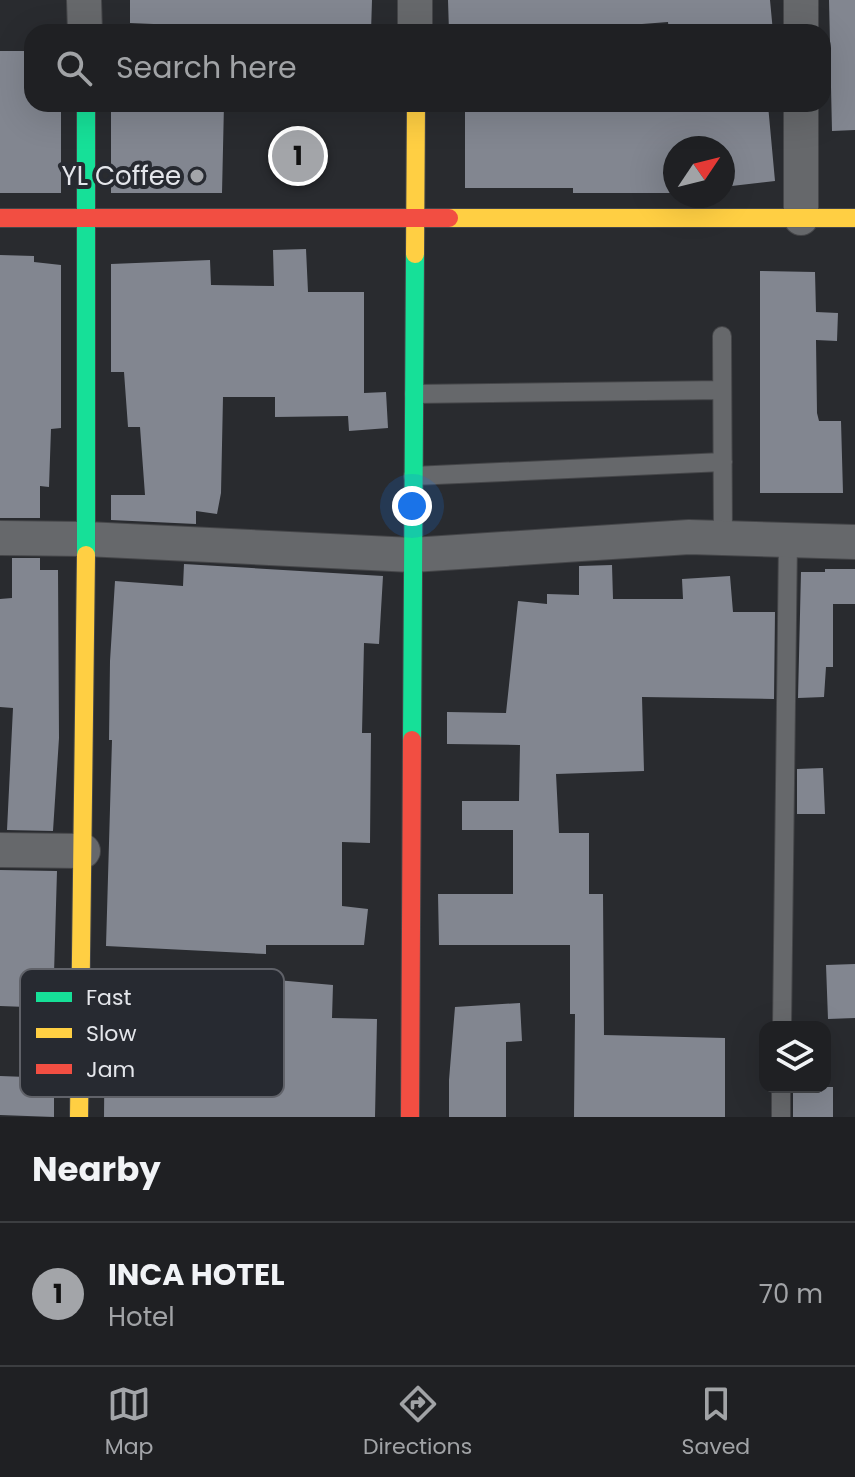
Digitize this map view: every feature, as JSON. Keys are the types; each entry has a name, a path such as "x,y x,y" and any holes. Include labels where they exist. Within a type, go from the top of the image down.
{"street":[{"path":"84,0 85,24"},
{"path":"415,0 415,24"},
{"path":"801,0 801,24"},
{"path":"81,969 88,218 86,112"},
{"path":"410,1117 416,112"},
{"path":"801,112 801,218"},
{"path":"0,218 855,218"},
{"path":"0,538 86,539 412,555 689,537 855,542"},
{"path":"0,850 83,851"},
{"path":"79,1097 79,1117"}],"lane":[{"path":"722,336 723,539"},
{"path":"414,394 722,390"},
{"path":"413,476 723,462"},
{"path":"782,1021 788,540"},
{"path":"781,1093 781,1117"}],"building":[{"path":"130,0 372,0 371,24 130,23"},
{"path":"448,0 770,0 772,24 668,22 449,24"},
{"path":"829,0 855,0 855,130 832,131"},
{"path":"0,51 24,51 24,112 61,112 61,193 0,193"},
{"path":"111,112 224,112 222,193 111,193"},
{"path":"465,112 769,112 775,181 735,186 735,136 663,136 663,193 573,193 573,188 465,188"},
{"path":"306,249 308,292 364,292 364,393 386,392 388,428 349,431 348,416 275,417 275,397 223,397 221,493 217,514 196,511 196,524 111,520 111,495 145,495 140,427 128,427 124,372 111,372 111,264 210,260 211,285 274,286 273,250"},
{"path":"0,255 34,256 34,262 61,265 61,428 51,429 49,487 40,486 40,518 0,518"},
{"path":"760,271 815,272 816,312 838,313 837,341 816,340 817,413 819,421 841,421 843,493 760,493"},
{"path":"12,558 40,558 40,570 58,570 59,738 53,831 7,830 13,708 0,707 0,599 12,598"},
{"path":"184,564 383,576 379,644 364,643 362,733 371,733 370,843 342,842 342,906 368,909 364,945 266,945 266,954 106,946 112,740 109,740 110,661 115,581 183,586"},
{"path":"612,565 613,599 683,599 682,579 730,576 733,612 775,612 774,699 642,697 644,771 556,774 559,833 589,833 589,894 603,894 604,1035 725,1038 725,1117 574,1117 575,1014 570,1014 570,945 439,945 438,894 513,894 513,830 462,830 462,801 519,801 520,745 447,744 447,712 506,713 518,601 547,604 547,594 579,595 579,566"},
{"path":"825,569 855,569 855,604 833,604 833,667 826,667 824,697 798,698 801,572 825,572"},
{"path":"823,768 825,814 797,814 797,769"},
{"path":"0,870 57,871 54,969 20,969 20,1007 0,1006"},
{"path":"855,964 855,1018 828,1019 826,965"},
{"path":"284,981 333,985 332,1018 377,1019 375,1117 104,1117 104,1097 284,1097"},
{"path":"520,1003 522,1041 506,1042 506,1117 449,1117 455,1007"},
{"path":"0,1076 20,1077 20,1097 54,1097 54,1117 0,1115"},
{"path":"833,1087 833,1117 793,1117 793,1093 831,1093"}],"traffic: fast":[{"path":"86,112 86,555"},
{"path":"412,740 415,254"}],"traffic: slow":[{"path":"415,254 416,112"},
{"path":"449,218 855,218"},
{"path":"81,969 86,555"},
{"path":"79,1097 79,1117"}],"traffic: jam":[{"path":"0,218 449,218"},
{"path":"410,1117 412,740"}],"place":[{"name":"INCA HOTEL","path":"298,156"},
{"name":"YL Coffee","path":"197,176"}]}
